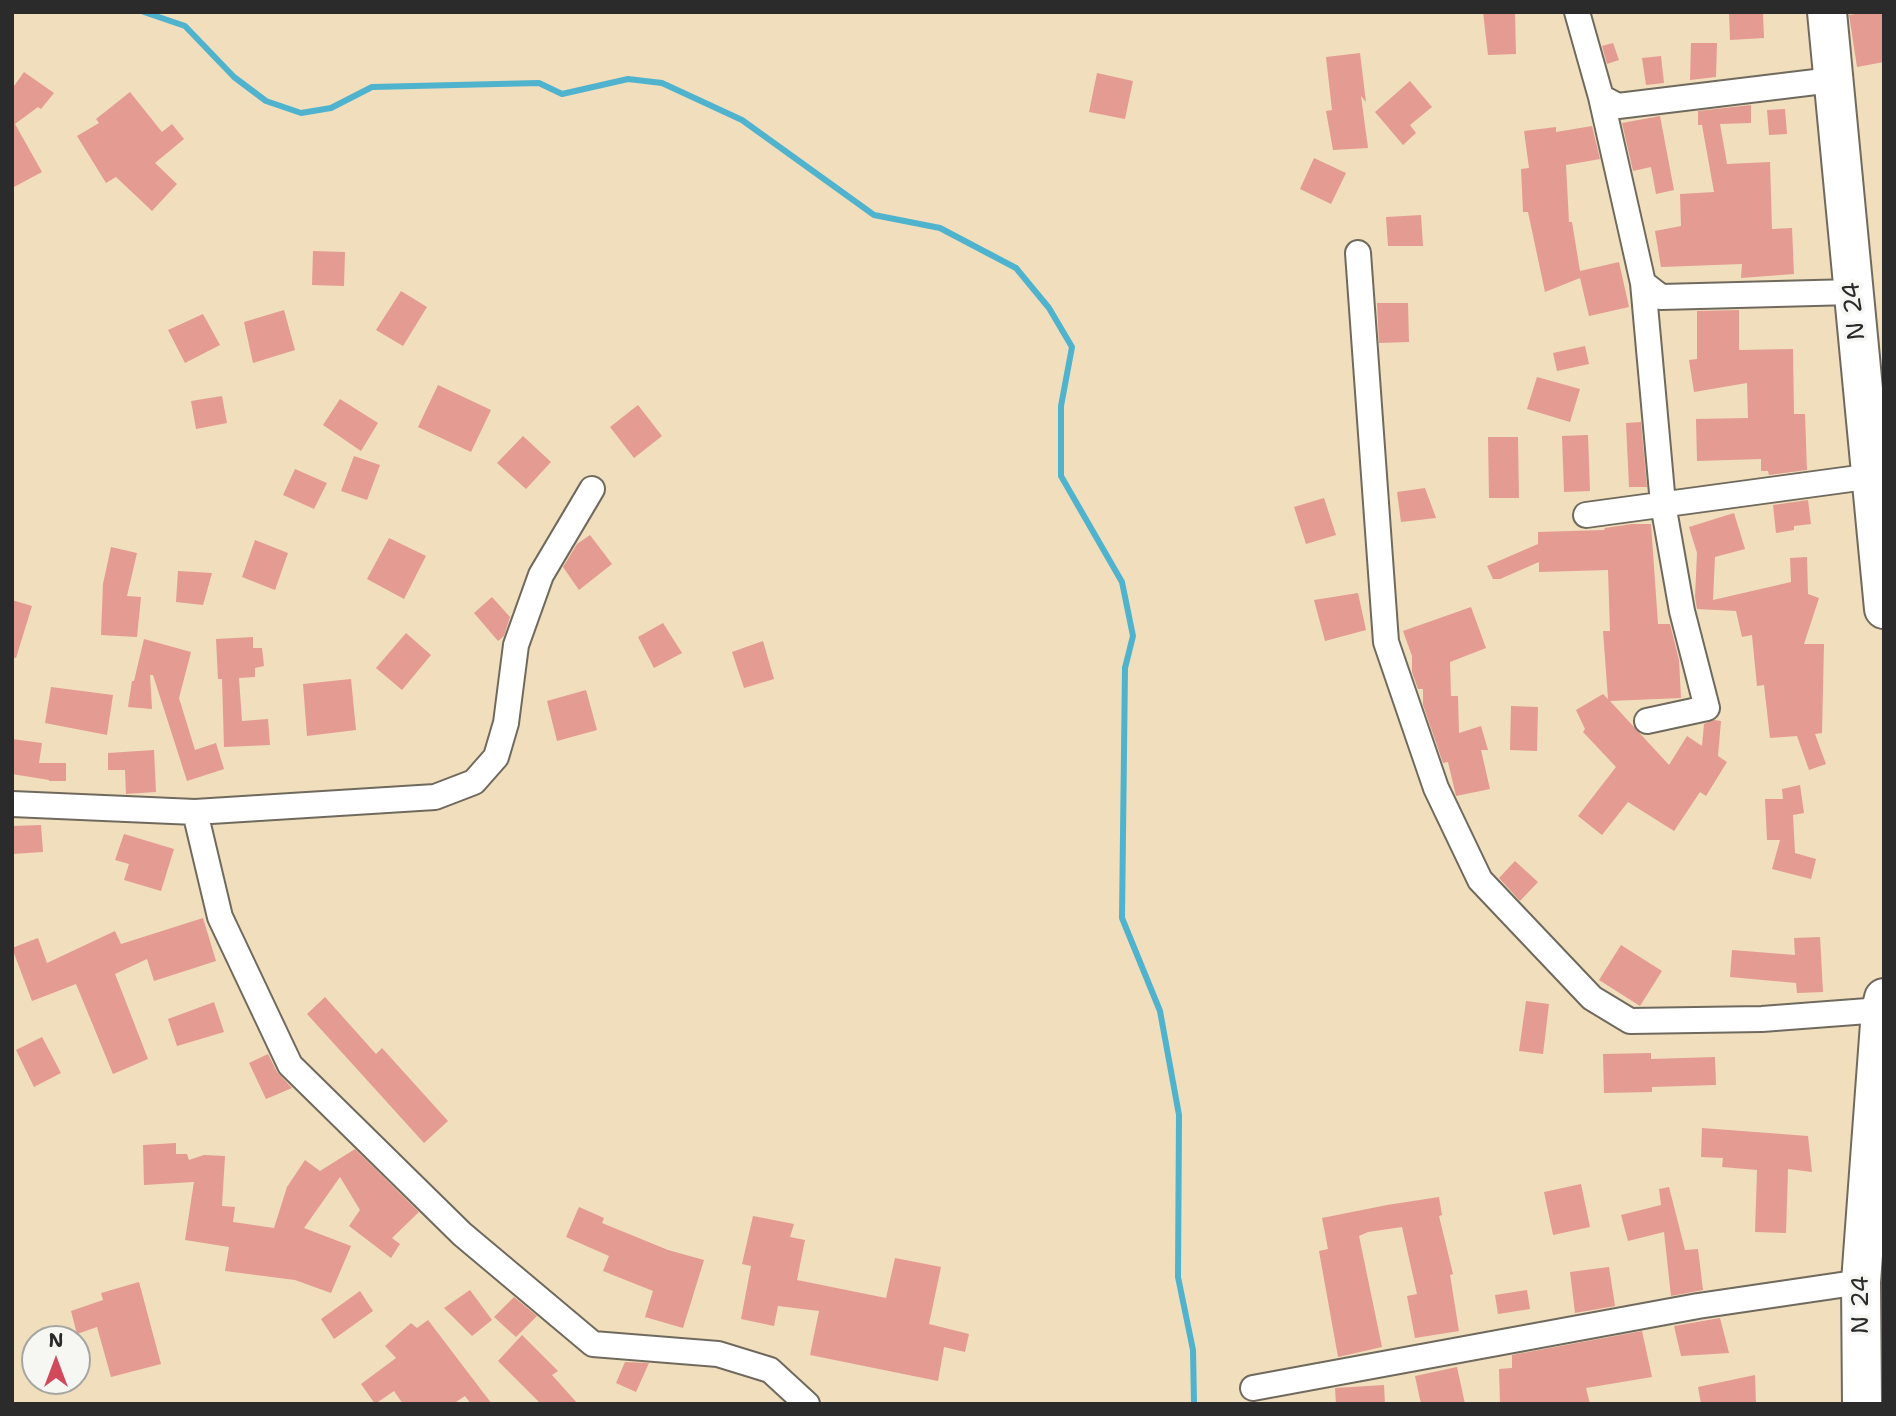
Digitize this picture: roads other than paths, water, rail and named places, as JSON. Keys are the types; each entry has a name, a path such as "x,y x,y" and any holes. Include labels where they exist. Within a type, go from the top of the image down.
{"main road":[{"name":"N 24","path":"1827,12 1853,292 1875,413 1873,476 1884,609"},
{"name":"N 24","path":"1862,1404 1861,1282 1882,1004"}],"street":[{"path":"1577,12 1601,97 1643,283 1663,503 1682,611 1707,708 1647,721"},
{"path":"1601,97 1618,106 1832,80"},
{"path":"1358,253 1386,642 1436,788 1480,880 1592,998 1630,1021 1762,1019 1882,1004"},
{"path":"1643,283 1661,297 1853,292"},
{"path":"1586,515 1873,476"},
{"path":"12,804 195,812 435,797 474,782 496,758 506,723 516,645 541,575 592,489"},
{"path":"195,812 220,917 290,1065 452,1224 593,1344 719,1354 770,1370 807,1404"},
{"path":"1253,1388 1698,1306 1861,1282"}],"waterway":[{"path":"144,12 185,26 234,77 266,101 301,113 331,108 372,87 539,83 562,94 628,79 662,83 742,120 874,215 940,228 1016,268 1049,308 1072,347 1061,406 1061,476 1122,582 1133,636 1125,668 1122,918 1160,1011 1179,1115 1178,1277 1193,1350 1194,1404"}]}
